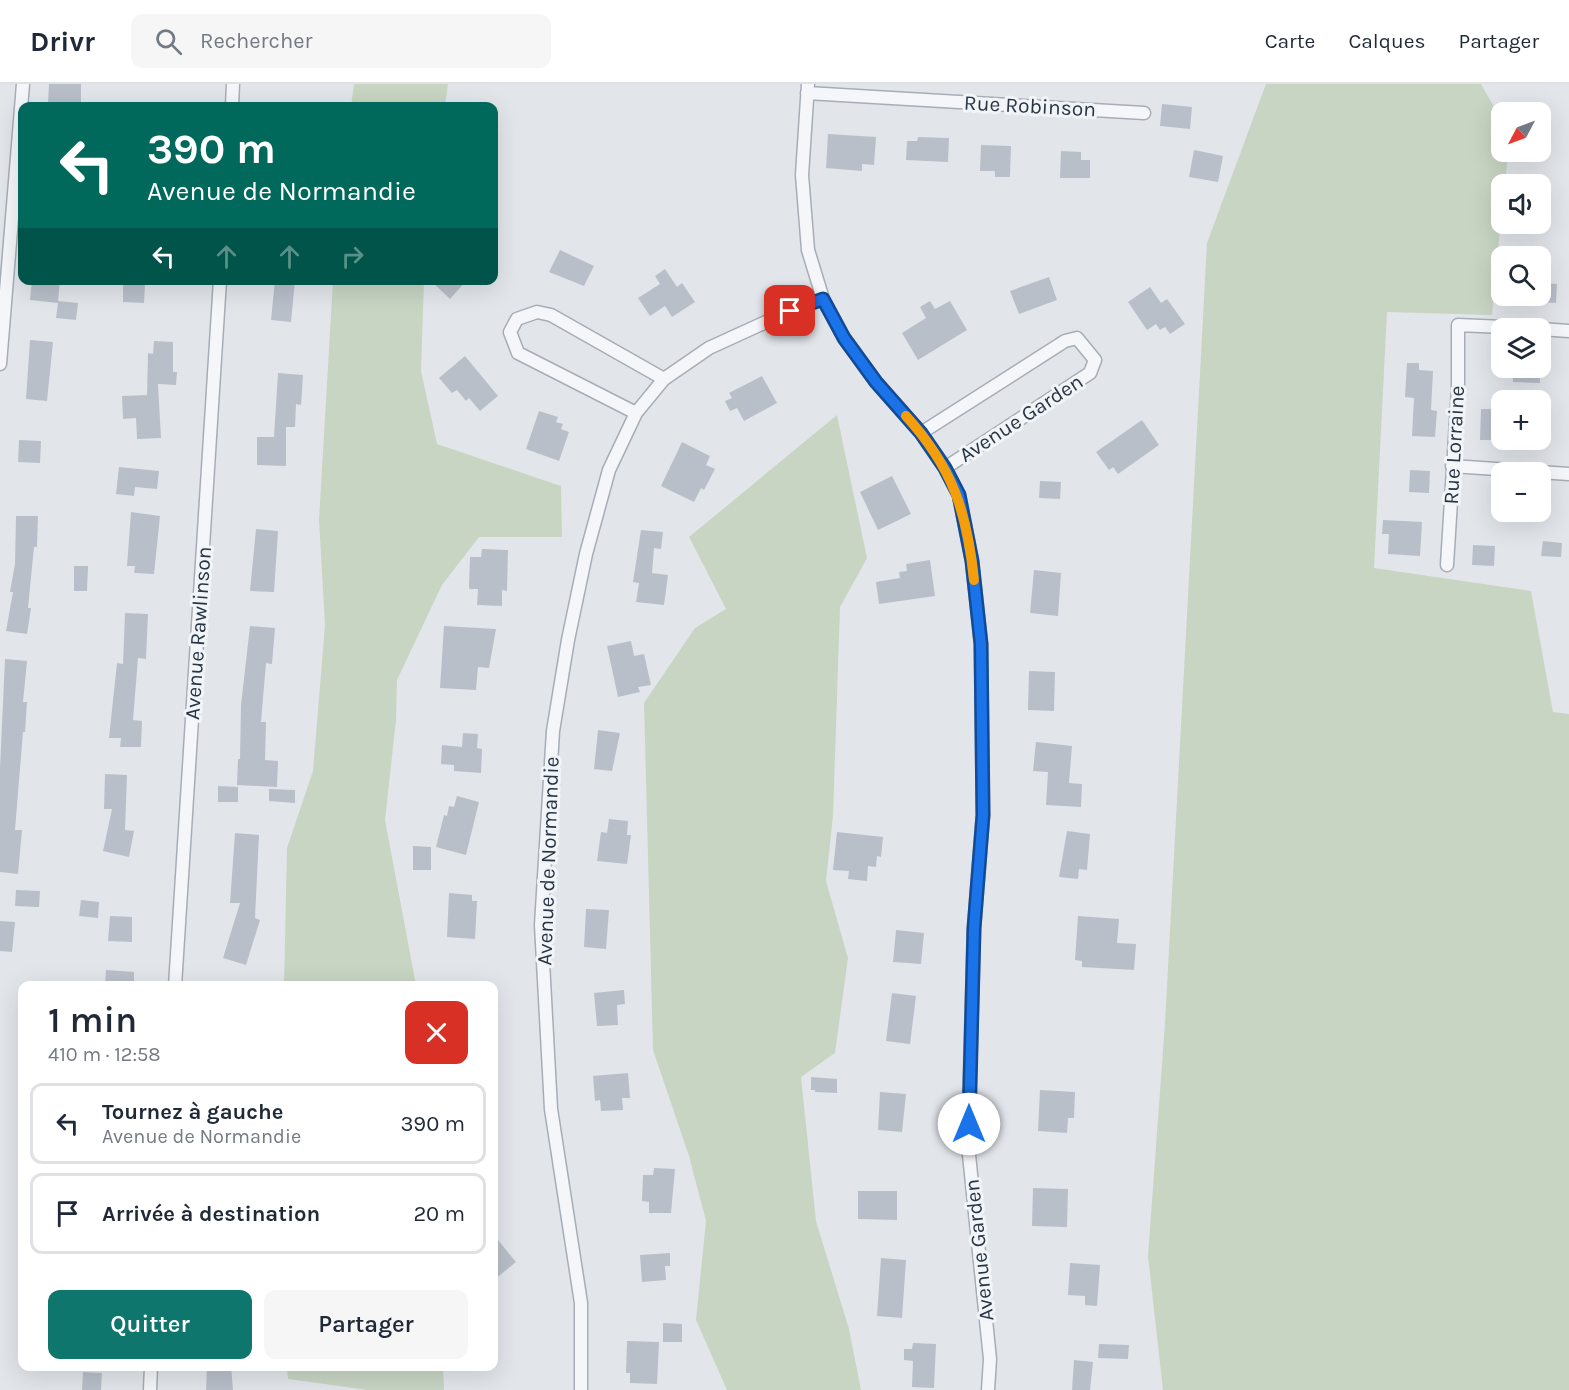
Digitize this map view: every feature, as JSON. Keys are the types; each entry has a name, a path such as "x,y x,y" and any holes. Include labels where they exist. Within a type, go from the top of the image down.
{"street":[{"path":"22,102 23,84"},
{"path":"232,102 233,84"},
{"name":"Rue Robinson","path":"808,89 1144,113"},
{"name":"Avenue Garden","path":"808,89 802,175 808,250 823,299 844,338 876,382 921,433 945,468 959,495 968,539 981,644 983,815 974,928 968,1144 990,1359 988,1390"},
{"path":"0,364 18,145"},
{"name":"Avenue Rawlinson","path":"176,981 220,285"},
{"name":"Avenue de Normandie","path":"581,1390 581,1303 551,1109 541,925 553,731 575,608 609,470 636,413 664,379 709,348 790,311 823,299"},
{"path":"636,413 518,353 510,332 517,319 537,312 551,315 664,379"},
{"name":"Rue Lorraine","path":"1447,565 1458,389 1458,325 1491,326"},
{"path":"1551,330 1569,332"},
{"name":"Avenue Garden","path":"921,433 1065,340 1077,338 1091,352 1095,360 1090,373 945,468"},
{"path":"1452,466 1569,474"},
{"path":"150,1390 151,1371"}],"green space":[{"path":"354,84 448,84 446,102 352,102"},
{"path":"1266,84 1481,84 1491,102 1491,162 1507,162 1506,174 1491,174 1491,234 1500,234 1498,246 1491,246 1492,315 1387,312 1374,568 1531,591 1553,712 1569,714 1569,1390 1163,1390 1148,1256 1165,1023 1207,243"},
{"path":"333,285 424,285 421,371 437,444 561,486 562,537 479,537 442,585 397,680 396,720 385,820 415,981 284,981 287,848 313,771 325,625 319,520"},
{"path":"837,415 867,558 840,607 833,816 826,881 848,958 835,1053 801,1077 816,1221 849,1329 861,1390 727,1390 696,1320 706,1221 689,1156 653,1050 644,703 695,628 726,609 689,537"},
{"path":"287,1371 443,1371 444,1390 368,1390 288,1379"}],"building":[{"path":"49,84 81,84 81,102 48,102"},
{"path":"1162,104 1192,107 1190,129 1160,126"},
{"path":"828,134 876,137 874,165 862,164 862,171 826,168"},
{"path":"918,137 949,138 948,162 906,160 907,141 917,141"},
{"path":"981,145 1011,146 1010,177 995,177 995,171 980,171"},
{"path":"1194,150 1223,156 1218,182 1189,177"},
{"path":"1061,151 1081,152 1081,160 1090,160 1090,178 1060,178"},
{"path":"560,250 594,266 584,286 549,272"},
{"path":"665,269 677,287 682,283 695,302 672,317 665,306 650,316 638,298 660,284 655,276"},
{"path":"1049,277 1057,300 1019,314 1010,291"},
{"path":"1551,284 1557,284 1556,303 1551,303"},
{"path":"32,285 60,285 58,301 78,303 76,320 56,318 58,303 30,300"},
{"path":"123,285 145,285 144,303 123,302"},
{"path":"274,285 295,285 291,322 271,320"},
{"path":"435,285 463,285 450,299"},
{"path":"1150,287 1161,303 1167,299 1185,324 1170,334 1165,327 1160,330 1156,324 1147,330 1128,302"},
{"path":"930,301 935,309 950,301 967,330 918,360 902,333 926,318 920,307"},
{"path":"30,340 53,342 47,401 26,399"},
{"path":"154,341 173,342 173,372 177,372 176,385 158,384 161,438 137,439 136,418 123,419 122,396 147,395 148,353 153,354"},
{"path":"465,356 498,396 480,411 469,398 466,401 457,390 452,393 439,378"},
{"path":"1407,363 1419,363 1419,370 1433,371 1431,410 1437,411 1435,437 1412,436 1414,398 1405,397"},
{"path":"278,373 303,375 301,405 296,404 295,427 286,427 286,466 257,465 257,437 274,437"},
{"path":"762,376 777,403 744,421 737,408 730,411 725,401 732,398 729,393"},
{"path":"1513,378 1540,378 1540,383 1513,382"},
{"path":"1481,409 1491,409 1491,440 1480,440"},
{"path":"539,411 558,417 556,422 563,424 561,429 569,432 559,461 526,449"},
{"path":"1142,420 1159,445 1118,474 1113,467 1109,470 1096,452"},
{"path":"19,440 41,441 40,463 18,462"},
{"path":"682,442 710,456 706,465 715,469 704,490 701,488 694,502 661,486"},
{"path":"119,467 159,471 157,489 135,487 134,496 116,494"},
{"path":"1410,470 1430,471 1429,493 1409,492"},
{"path":"892,476 911,514 878,530 860,492"},
{"path":"1040,481 1061,482 1060,499 1039,498"},
{"path":"131,512 160,516 154,574 134,573 135,566 127,566"},
{"path":"16,516 38,516 37,547 34,547 28,608 31,608 27,634 6,631 13,592 10,592 15,564"},
{"path":"1383,520 1422,522 1420,556 1388,554 1389,534 1382,534"},
{"path":"256,529 278,531 274,592 250,591"},
{"path":"641,530 663,532 661,549 654,548 652,573 668,575 664,605 636,602 639,583 633,582"},
{"path":"1543,541 1562,543 1561,557 1541,556"},
{"path":"1473,545 1495,546 1494,566 1472,565"},
{"path":"482,549 508,550 507,591 502,590 502,606 477,605 478,589 469,589 470,557 481,557"},
{"path":"930,560 935,596 879,604 876,582 900,578 899,572 907,571 906,564"},
{"path":"74,566 88,566 87,591 74,591"},
{"path":"1034,570 1061,573 1058,616 1030,613"},
{"path":"125,613 148,614 146,659 138,658 133,720 142,721 141,747 120,747 121,738 109,738 117,663 123,664"},
{"path":"250,626 275,628 272,664 266,663 261,722 266,722 265,760 278,761 277,787 237,785 241,705"},
{"path":"444,626 496,629 489,668 478,667 476,690 440,688"},
{"path":"631,641 634,656 644,654 651,685 638,687 640,692 618,697 607,646"},
{"path":"5,659 27,661 23,702 27,702 25,732 23,732 15,830 22,830 18,874 0,872 0,768"},
{"path":"1029,671 1055,672 1054,711 1028,710"},
{"path":"598,730 620,733 612,771 594,769"},
{"path":"463,733 478,734 477,748 482,749 481,773 454,771 454,765 441,764 442,745 462,747"},
{"path":"1036,742 1072,746 1069,783 1082,784 1081,807 1046,805 1048,772 1033,771"},
{"path":"105,774 127,775 125,830 134,831 129,857 103,851 112,809 104,809"},
{"path":"218,786 238,787 238,802 218,802"},
{"path":"269,789 295,790 295,803 269,801"},
{"path":"457,796 479,802 466,855 436,847 444,815 447,816 449,806 454,807"},
{"path":"609,819 628,821 627,835 631,835 627,864 597,861 601,832 607,833"},
{"path":"1067,831 1090,834 1087,870 1079,869 1078,879 1059,877"},
{"path":"837,832 883,837 881,857 877,856 876,867 868,866 867,881 848,879 849,871 833,870"},
{"path":"235,833 259,835 255,918 260,920 246,965 223,958 240,903 230,903"},
{"path":"413,846 431,847 431,870 413,870"},
{"path":"16,890 40,891 39,907 15,906"},
{"path":"449,893 472,895 472,901 477,901 475,939 447,937"},
{"path":"81,900 99,902 98,918 79,916"},
{"path":"586,909 609,910 606,949 584,947"},
{"path":"110,916 132,917 132,942 108,941"},
{"path":"1078,916 1119,919 1117,943 1136,944 1134,970 1082,967 1082,961 1075,960"},
{"path":"0,921 15,922 12,952 0,951"},
{"path":"896,930 924,933 921,964 893,962"},
{"path":"106,970 134,972 134,981 105,981"},
{"path":"624,990 625,1004 617,1005 618,1025 597,1026 594,993"},
{"path":"892,993 916,996 910,1044 886,1041"},
{"path":"628,1073 630,1098 622,1098 623,1110 601,1111 600,1100 595,1101 593,1076"},
{"path":"811,1077 837,1079 837,1093 811,1090"},
{"path":"1040,1090 1075,1092 1074,1118 1068,1118 1067,1133 1038,1131"},
{"path":"880,1092 906,1094 902,1132 878,1130"},
{"path":"654,1168 675,1169 671,1213 649,1213 649,1202 642,1201 643,1175 653,1175"},
{"path":"1033,1188 1068,1189 1067,1227 1032,1226"},
{"path":"858,1191 897,1191 897,1220 858,1219"},
{"path":"498,1240 516,1262 498,1277"},
{"path":"670,1253 670,1266 665,1266 666,1280 642,1282 640,1255"},
{"path":"881,1258 906,1260 902,1318 877,1316"},
{"path":"1070,1263 1100,1265 1097,1306 1085,1305 1085,1296 1068,1295"},
{"path":"663,1323 682,1324 682,1342 663,1342"},
{"path":"627,1341 659,1342 657,1384 630,1383 630,1373 626,1373"},
{"path":"913,1343 936,1344 934,1388 912,1387 913,1361 904,1360 904,1349 912,1349"},
{"path":"1099,1344 1129,1345 1128,1359 1098,1358"},
{"path":"1074,1360 1093,1362 1090,1390 1072,1390"},
{"path":"207,1371 231,1371 233,1390 206,1390"},
{"path":"83,1372 102,1373 101,1390 82,1390"}],"slow traffic":[{"path":"906,416 921,433 945,468 959,495 974,580"}],"route":[{"path":"790,311 823,299 844,338 876,382 921,433 945,468 959,495 972,561 981,644 983,815 974,928 969,1042 969,1124"}]}
